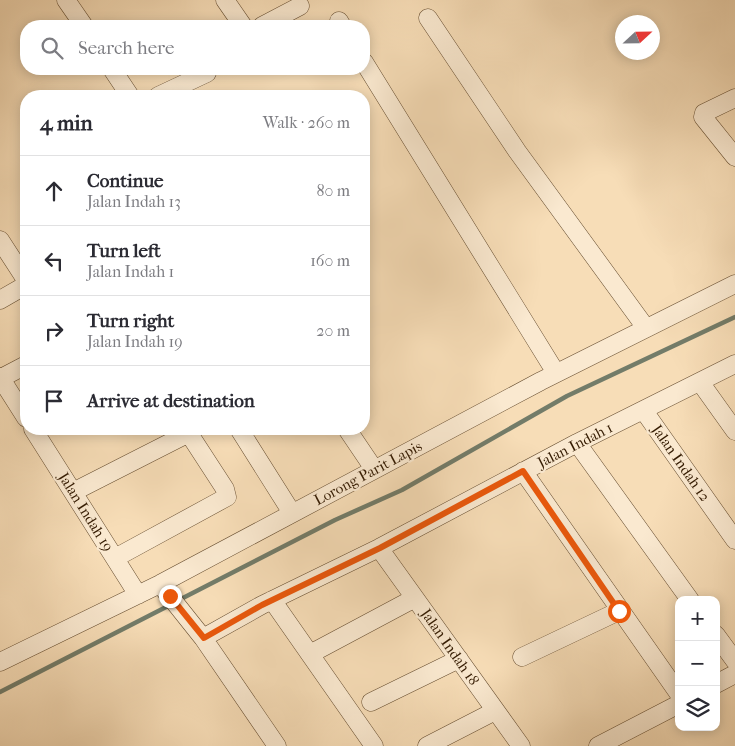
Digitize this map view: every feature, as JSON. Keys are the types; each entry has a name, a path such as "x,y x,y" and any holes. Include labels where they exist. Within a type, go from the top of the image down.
{"street":[{"path":"66,0 80,20"},
{"path":"224,0 239,20"},
{"path":"273,20 300,6"},
{"path":"428,18 517,151 646,328"},
{"path":"370,72 556,373"},
{"path":"116,75 126,90"},
{"path":"171,90 203,75"},
{"path":"735,98 704,113 705,122 735,157"},
{"path":"0,240 20,271"},
{"name":"Lorong Parit Lapis","path":"0,662 138,595 165,590 292,513 556,373 735,284"},
{"path":"0,300 20,288"},
{"name":"Jalan Indah 1","path":"204,638 272,600 380,548 577,443 735,364"},
{"path":"0,378 20,368"},
{"name":"Jalan Indah 19","path":"0,378 20,407"},
{"path":"700,382 735,431"},
{"name":"Jalan Indah 12","path":"644,411 735,540"},
{"name":"Jalan Indah 19","path":"39,435 138,595"},
{"path":"73,492 180,435"},
{"path":"115,558 227,497 225,489 191,435"},
{"path":"243,435 292,513"},
{"path":"351,435 374,470"},
{"path":"577,443 687,596"},
{"path":"523,471 619,611 675,688"},
{"name":"Jalan Indah 18","path":"380,548 521,746"},
{"path":"165,590 188,621 204,638 277,746"},
{"path":"310,654 415,598"},
{"path":"272,600 374,746"},
{"path":"522,656 619,611"},
{"path":"720,641 735,662"},
{"path":"371,702 459,659"},
{"path":"720,682 735,674"},
{"path":"598,746 675,706"},
{"path":"427,746 495,711"}],"waterway":[{"path":"179,600 335,520 402,490 567,396 735,317"},
{"path":"0,692 170,605"}],"route":[{"path":"170,596 188,621 204,638 262,605 380,548 523,471 619,611"}]}
